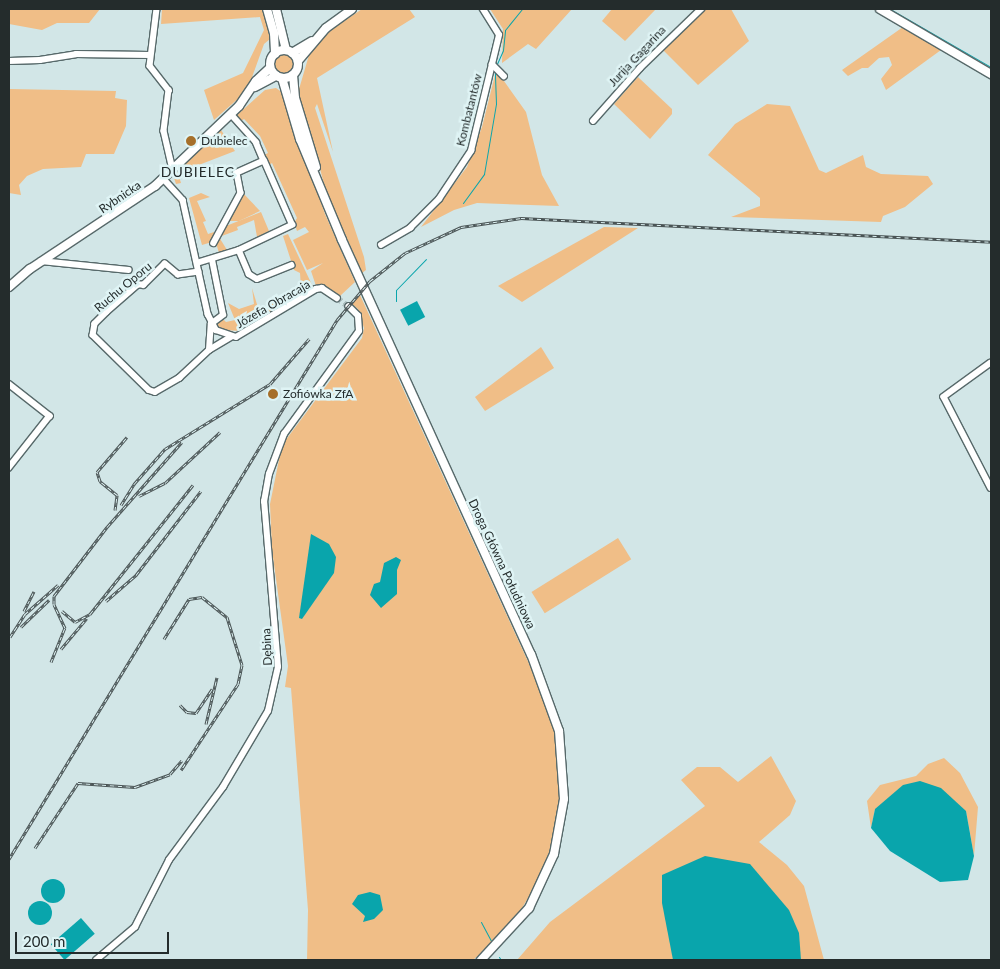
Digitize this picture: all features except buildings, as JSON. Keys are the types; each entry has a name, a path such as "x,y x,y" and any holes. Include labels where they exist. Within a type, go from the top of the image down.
{"main road":[{"path":"267,9 274,33 275,54 270,68 279,77 292,75 298,61 318,37 352,9"},
{"path":"276,9 289,51 298,61"},
{"path":"880,9 991,74"},
{"path":"275,54 289,51 318,37"},
{"name":"Rybnicka","path":"9,287 42,261 138,200 230,114 270,68"},
{"name":"Droga Główna Południowa","path":"292,75 294,94 308,133 317,174"},
{"name":"Rybnicka","path":"252,89 279,77"},
{"name":"Droga Główna Południowa","path":"279,77 300,139 317,174 352,264 534,662 559,731 564,799 554,854 529,908 481,960"}],"street":[{"path":"157,9 150,55 152,70 170,90 164,131 173,169"},
{"name":"Kombatantów","path":"381,245 416,223 445,192 462,166 474,140 495,65 499,35 484,9"},
{"name":"Jurija Gagarina","path":"593,122 647,61 701,9"},
{"path":"9,61 40,60 76,54 150,55"},
{"path":"495,65 504,76"},
{"path":"197,263 212,260 239,250 292,226 256,142 230,114"},
{"path":"214,243 242,193 237,173 264,161"},
{"path":"163,178 183,200 212,324 209,350"},
{"path":"239,250 249,274 258,279 291,264"},
{"path":"212,260 224,315 212,324"},
{"path":"42,261 129,270"},
{"name":"Ruchu Oporu","path":"199,272 178,275 165,264 144,285 138,285 107,312 95,324 93,335 149,390 155,392 180,378 209,350 231,337"},
{"name":"Józefa Obracaja","path":"212,324 216,330 231,337 242,335 322,288 337,298"},
{"name":"Dębina","path":"96,960 135,927 169,860 223,787 268,710 278,666 264,502 268,474 284,434 359,331 358,316 349,307"},
{"path":"991,363 944,397 991,488"},
{"path":"9,384 50,416 9,468"}],"shaded area":[{"path":"9,9 100,9 89,23 57,23 42,30 9,24"},
{"path":"162,9 263,9 270,39 264,44 251,80 240,97 214,120 204,90 243,73 264,30 260,17 161,24"},
{"path":"362,9 409,9 415,17 317,78 333,152 317,104 315,108 364,257 366,270 362,273 325,188 310,130 297,96 309,55 327,33"},
{"path":"490,9 572,9 536,49 528,44 502,63 503,29"},
{"path":"612,9 656,9 625,41 602,21"},
{"path":"705,9 731,9 749,41 698,85 663,50"},
{"path":"903,27 941,50 886,90 881,79 892,65 889,57 879,58 868,68 862,68 848,76 842,70"},
{"path":"280,54 288,54 294,60 294,68 288,74 280,74 274,68 274,60"},
{"path":"499,74 526,112 542,175 559,206 477,203 454,210 421,227 467,167 482,127 495,75"},
{"path":"638,77 672,109 672,114 650,139 614,104"},
{"path":"276,88 283,93 325,214 355,282 340,296 325,286 316,286 311,271 323,263 307,270 293,240 309,232 305,227 297,231 294,223 297,218 272,163 269,165 264,155 268,153 260,136 244,119 240,122 236,116 265,90"},
{"path":"9,89 116,91 115,98 127,100 126,126 114,154 86,154 81,167 43,169 27,176 19,185 21,195 9,193"},
{"path":"767,104 790,106 819,170 826,173 863,155 866,167 881,174 928,176 933,184 905,207 883,216 881,222 731,217 760,206 760,198 708,155 735,124"},
{"path":"221,130 235,151 178,173 181,183 176,184 174,178 177,172"},
{"path":"201,193 210,197 197,201 206,221 203,222 208,234 214,232 216,235 212,242 202,245 189,198"},
{"path":"244,194 260,211 239,221 229,221"},
{"path":"261,212 269,231 257,237 254,220 237,227 238,230 220,237 226,226"},
{"path":"604,227 638,228 522,302 498,286"},
{"path":"288,234 313,287 241,331 223,330 216,324 223,319 226,322 235,320 228,303 239,309 254,304 252,288 259,311 301,288 300,273 294,270 283,236"},
{"path":"219,237 227,250 219,253 216,243"},
{"path":"360,295 536,679 555,730 560,798 552,845 537,883 519,913 503,934 473,960 307,960 308,910 291,688 285,687 288,666 272,550 270,504 282,445 362,338 364,328 358,309 352,304"},
{"path":"541,347 554,368 485,411 475,397"},
{"path":"618,538 631,559 545,613 531,592"},
{"path":"771,756 796,801 790,815 759,842 787,865 804,886 824,960 517,960 550,922 705,806 681,780 697,767 720,767 738,782"},
{"path":"944,758 960,773 978,807 974,856 966,811 875,809 871,828 867,801 880,785 916,776 928,764"}],"water":[{"path":"417,301 425,317 408,326 400,310"},
{"path":"311,534 329,544 336,557 334,573 302,619 299,618"},
{"path":"396,557 401,560 397,570 397,594 381,608 370,595 374,584 380,582 384,563"},
{"path":"920,781 941,788 966,811 974,856 968,880 940,882 890,851 871,828 875,809 903,785"},
{"path":"705,856 750,864 789,910 799,933 801,960 673,960 662,903 662,875"},
{"path":"53,879 61,883 65,891 61,899 53,903 45,899 41,891 45,883"},
{"path":"370,892 380,895 383,910 374,919 363,922 365,916 352,904 358,895"},
{"path":"40,901 48,905 52,913 48,921 40,925 32,921 28,913 32,905"},
{"path":"81,918 95,934 65,960 51,944"}],"waterway":[{"path":"496,66 503,50 505,30 522,9"},
{"path":"890,9 991,67"},
{"path":"463,203 484,174 496,104 495,70"},
{"path":"396,301 396,290 426,259"},
{"path":"481,922 491,941"}],"tunnel":[{"path":"337,298 349,307"}],"railway":[{"path":"9,859 337,320 370,281 405,253 461,227 521,218 991,242"},
{"path":"121,505 134,484 165,449 270,384 309,339"},
{"path":"139,496 165,483 220,432"},
{"path":"115,510 117,495 100,481 97,472 127,437"},
{"path":"51,662 65,628 54,604 54,596 107,527 182,442"},
{"path":"62,611 75,622 90,614 193,485"},
{"path":"106,601 136,575 201,491"},
{"path":"10,637 25,614 58,585"},
{"path":"24,611 34,591"},
{"path":"164,639 189,599 202,597 227,617 242,665 238,684 181,770"},
{"path":"21,627 49,600"},
{"path":"61,649 87,618"},
{"path":"206,724 217,677"},
{"path":"180,705 187,712 196,713 212,689"},
{"path":"35,848 78,783 135,787 170,774 182,760"}],"place":[{"name":"Dubielec","path":"191,141"},
{"name":"Zofiówka ZfA","path":"273,394"}],"district":[{"name":"DUBIELEC","path":"198,172"}]}
